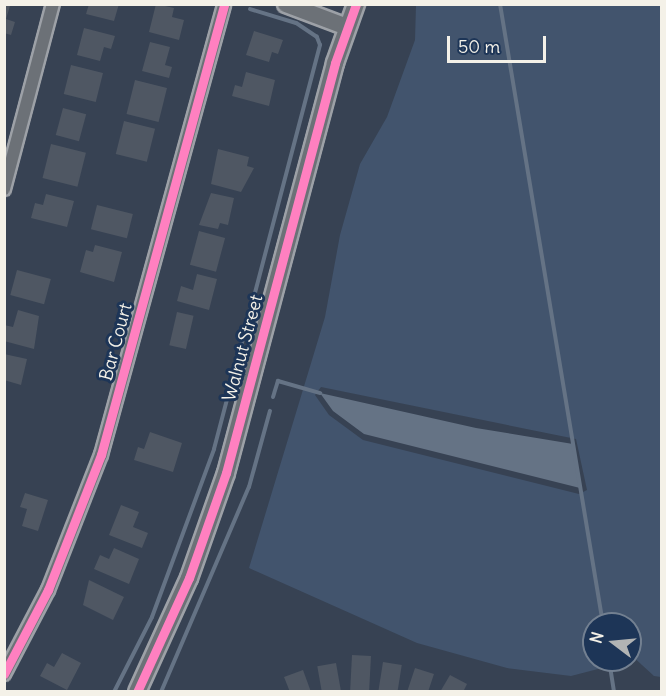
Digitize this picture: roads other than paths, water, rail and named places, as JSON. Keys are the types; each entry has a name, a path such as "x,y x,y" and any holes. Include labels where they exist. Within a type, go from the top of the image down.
{"street":[{"path":"4,189 53,4"},
{"name":"Bar Court","path":"4,674 48,590 101,454 224,4"},
{"path":"286,4 347,27"},
{"name":"Walnut Street","path":"137,692 189,578 226,473 347,27 356,4"}],"waterway":[{"path":"500,4 601,612"},
{"path":"114,692 152,617 214,449 320,45 317,37 296,23 250,9"},
{"path":"273,397 278,381 320,393"},
{"path":"161,692 249,487 270,411"},
{"path":"611,672 614,692"}]}
